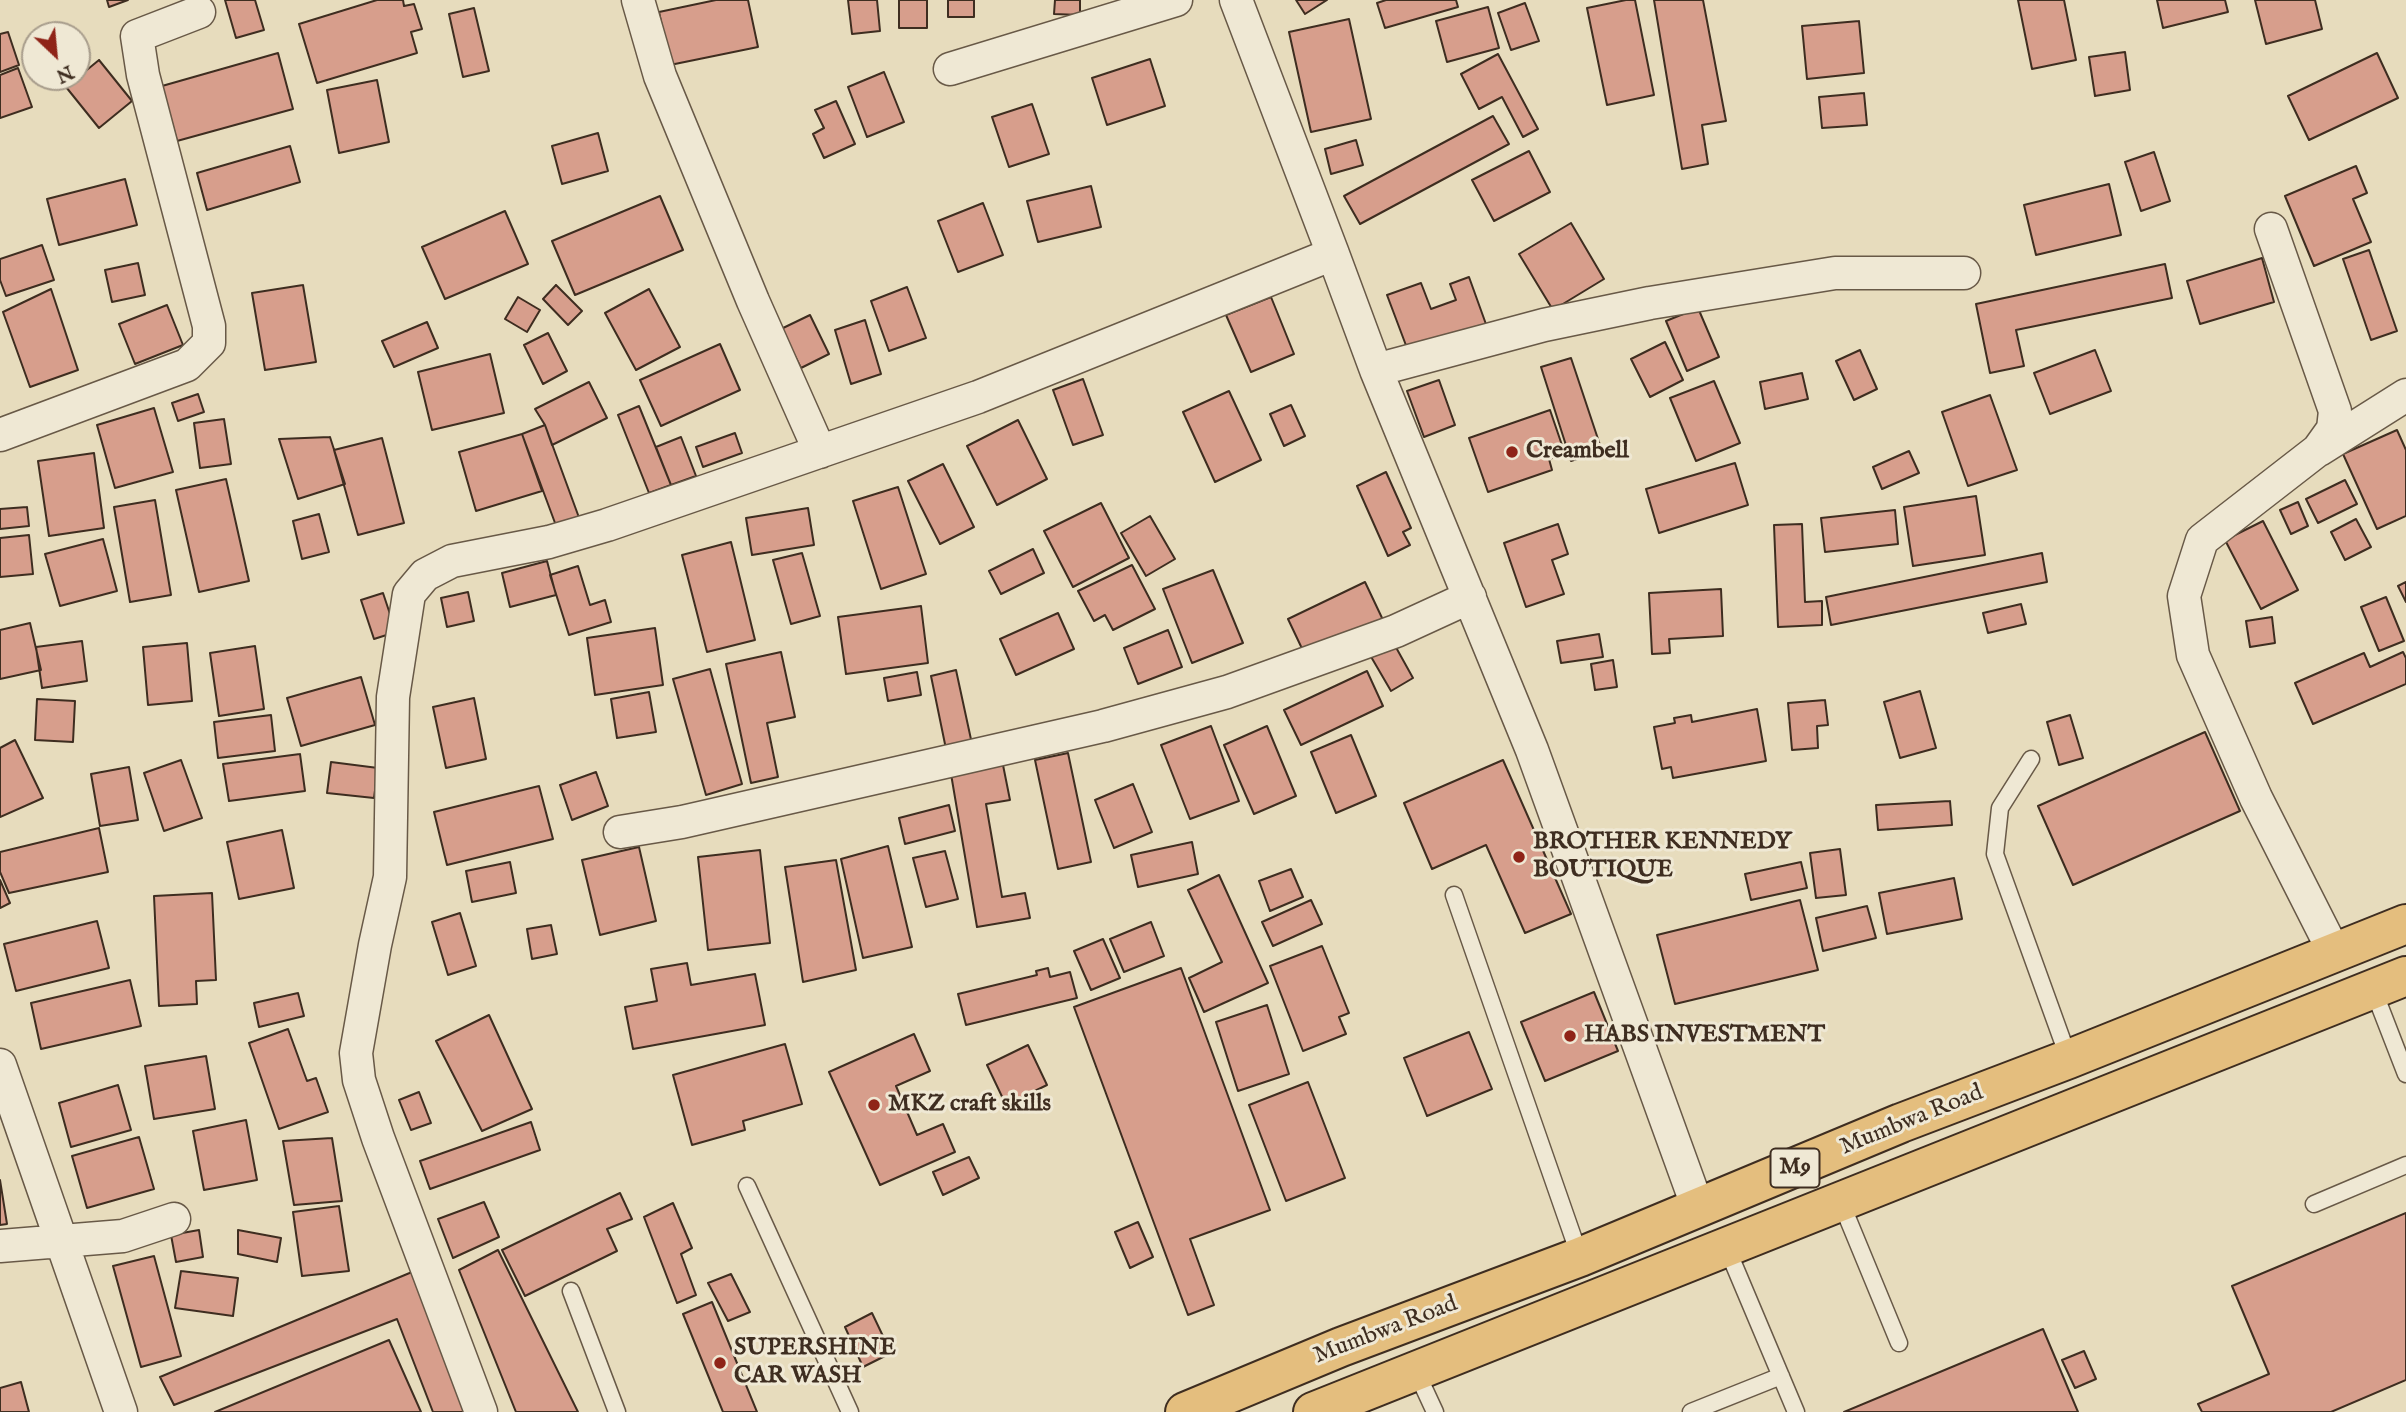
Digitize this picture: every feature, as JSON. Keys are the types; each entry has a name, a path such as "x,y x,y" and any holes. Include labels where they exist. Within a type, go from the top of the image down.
{"main road":[{"name":"Mumbwa Road","path":"1185,1412 1341,1347 1580,1257 1901,1123 2406,924"},
{"name":"Mumbwa Road","path":"1327,1409 1840,1200 2390,982"},
{"path":"2140,1030 2156,1074"}],"street":[{"path":"638,0 660,76 753,301 820,452"},
{"path":"950,69 1176,0"},
{"path":"1236,0 1376,370 1532,750 1698,1208"},
{"path":"0,435 187,365 209,344 209,326 143,75 137,36 199,12"},
{"path":"2271,229 2335,411 2333,429 2318,450"},
{"path":"481,1412 378,1138 359,1080 356,1053 364,998 390,877 393,696 409,594 425,575 452,561 549,542 607,526 978,397 1333,254"},
{"path":"1376,370 1544,325 1650,303 1835,273 1964,273"},
{"path":"2335,954 2256,798 2193,656 2185,596 2202,540 2318,450 2406,395"},
{"path":"620,832 682,822 1103,726 1214,695 1396,631 1471,597"},
{"path":"0,1065 121,1412"},
{"path":"0,1246 123,1236 174,1219"}],"lane":[{"path":"2031,760 2000,808 1994,854 2069,1059"},
{"path":"1454,895 1580,1257"},
{"path":"2390,982 2406,1074"},
{"path":"2314,1204 2406,1164"},
{"path":"747,1186 850,1412"},
{"path":"1840,1200 1899,1343"},
{"path":"1726,1246 1796,1412"},
{"path":"571,1291 617,1412"},
{"path":"1416,1371 1435,1412"},
{"path":"1691,1412 1781,1376"}],"building":[{"path":"107,0 128,0 109,7"},
{"path":"225,0 255,0 264,30 236,38"},
{"path":"377,0 403,0 404,6 414,4 422,29 411,32 417,53 317,83 299,24"},
{"path":"716,0 748,0 758,47 670,65 659,12"},
{"path":"848,0 877,0 880,31 852,34"},
{"path":"899,0 927,0 927,28 899,28"},
{"path":"948,0 974,0 974,17 948,17"},
{"path":"1055,0 1080,0 1080,15 1054,14"},
{"path":"1296,0 1327,0 1305,14"},
{"path":"1386,0 1456,0 1458,7 1385,28 1377,3"},
{"path":"1635,0 1654,95 1607,105 1587,8"},
{"path":"1654,0 1703,0 1726,121 1702,125 1708,164 1682,169"},
{"path":"2018,0 2064,0 2076,60 2032,69"},
{"path":"2157,0 2225,0 2228,12 2163,28"},
{"path":"2255,0 2315,0 2322,29 2266,44"},
{"path":"1525,3 1539,41 1511,50 1498,13"},
{"path":"1488,7 1499,48 1447,62 1436,21"},
{"path":"474,8 489,71 463,77 449,14"},
{"path":"1349,19 1371,119 1311,132 1289,32"},
{"path":"1859,21 1864,73 1807,79 1802,26"},
{"path":"8,32 19,65 0,72 0,34"},
{"path":"2125,52 2130,90 2095,96 2089,57"},
{"path":"278,53 293,109 177,141 162,86"},
{"path":"2377,53 2398,98 2309,140 2288,96"},
{"path":"1498,54 1538,129 1523,137 1502,97 1479,109 1461,74"},
{"path":"1150,59 1165,106 1107,125 1092,78"},
{"path":"99,60 132,101 99,128 69,91 91,91 91,67"},
{"path":"18,68 21,91 26,91 32,107 0,118 0,75"},
{"path":"884,72 904,122 867,137 848,87"},
{"path":"377,80 389,142 339,153 327,90"},
{"path":"1864,93 1867,125 1822,128 1819,97"},
{"path":"836,101 855,144 824,158 813,134 824,128 815,110"},
{"path":"1032,104 1049,154 1009,167 992,117"},
{"path":"1493,116 1509,144 1360,224 1344,196"},
{"path":"598,133 608,171 562,184 552,146"},
{"path":"1356,140 1363,165 1331,174 1325,149"},
{"path":"290,146 300,182 207,210 197,173"},
{"path":"1529,151 1550,192 1494,221 1472,180"},
{"path":"2154,152 2170,201 2141,211 2125,162"},
{"path":"2356,166 2367,193 2353,199 2371,242 2314,266 2285,196"},
{"path":"125,179 137,225 59,245 47,199"},
{"path":"2109,184 2121,235 2036,255 2024,205"},
{"path":"1091,186 1101,227 1038,242 1027,201"},
{"path":"660,196 683,250 575,295 552,241"},
{"path":"983,203 1003,255 958,272 938,221"},
{"path":"505,211 528,264 445,299 422,247"},
{"path":"1571,223 1604,279 1553,310 1519,254"},
{"path":"42,245 54,280 6,296 0,280 0,259"},
{"path":"2369,250 2397,331 2371,340 2343,259"},
{"path":"2262,258 2274,302 2200,324 2187,281"},
{"path":"138,263 145,295 112,302 105,270"},
{"path":"2165,264 2172,298 2016,330 2024,366 1990,373 1976,304"},
{"path":"1469,277 1487,327 1410,356 1387,295 1421,283 1431,309 1456,300 1450,284"},
{"path":"303,285 316,362 265,370 252,293"},
{"path":"556,285 582,311 568,325 543,299"},
{"path":"907,287 926,338 889,351 871,301"},
{"path":"51,289 78,370 30,387 3,312"},
{"path":"649,289 680,347 636,370 605,313"},
{"path":"518,297 540,310 527,332 505,319"},
{"path":"1271,297 1294,354 1251,372 1226,315"},
{"path":"167,305 183,345 135,364 119,324"},
{"path":"1698,308 1719,357 1687,371 1666,321"},
{"path":"810,315 829,354 801,368 781,329"},
{"path":"865,320 881,374 851,384 835,330"},
{"path":"427,322 438,348 394,367 382,341"},
{"path":"548,333 567,371 543,384 524,345"},
{"path":"1665,342 1683,380 1650,397 1631,359"},
{"path":"720,344 740,390 661,426 640,380"},
{"path":"1860,350 1877,389 1854,400 1836,361"},
{"path":"2095,350 2111,391 2050,414 2034,373"},
{"path":"490,354 504,413 432,430 418,372"},
{"path":"1571,358 1602,451 1571,461 1541,367"},
{"path":"1802,373 1808,399 1765,409 1760,382"},
{"path":"1083,379 1103,435 1073,445 1053,390"},
{"path":"1439,380 1455,425 1424,437 1407,391"},
{"path":"1714,381 1740,443 1696,461 1670,398"},
{"path":"589,382 607,418 552,445 545,425 535,409"},
{"path":"1229,391 1261,460 1215,482 1183,412"},
{"path":"198,394 204,412 178,421 172,403"},
{"path":"1990,395 2017,470 1968,486 1942,412"},
{"path":"1291,405 1305,436 1284,446 1270,414"},
{"path":"639,406 671,485 649,493 618,415"},
{"path":"154,408 173,472 115,488 97,425"},
{"path":"1550,410 1565,454 1549,459 1552,470 1488,492 1469,438"},
{"path":"224,419 231,464 200,468 194,423"},
{"path":"1018,420 1047,479 997,505 967,446"},
{"path":"545,425 581,523 558,531 522,434"},
{"path":"2397,430 2406,450 2406,516 2377,529 2343,454"},
{"path":"735,433 742,453 703,467 696,447"},
{"path":"522,434 542,491 476,511 459,452"},
{"path":"330,437 345,484 298,499 279,439"},
{"path":"681,437 696,476 671,485 656,447"},
{"path":"382,438 404,523 358,535 334,450"},
{"path":"1909,451 1919,473 1882,489 1873,467"},
{"path":"94,453 104,528 49,536 38,461"},
{"path":"1735,463 1748,505 1659,533 1646,489"},
{"path":"943,464 974,527 940,544 908,481"},
{"path":"1386,472 1411,528 1403,532 1410,545 1388,556 1357,486"},
{"path":"226,479 249,581 199,592 176,490"},
{"path":"2345,480 2357,504 2318,523 2306,499"},
{"path":"898,487 926,574 881,589 853,501"},
{"path":"1976,496 1985,555 1913,566 1904,507"},
{"path":"155,500 171,595 130,602 114,507"},
{"path":"2298,502 2308,526 2291,534 2280,510"},
{"path":"1101,503 1129,558 1073,587 1044,531"},
{"path":"27,507 29,526 0,529 0,509"},
{"path":"808,508 814,545 752,555 746,518"},
{"path":"1895,510 1898,544 1825,552 1821,518"},
{"path":"319,514 329,552 302,559 293,521"},
{"path":"1150,516 1175,559 1146,576 1121,533"},
{"path":"2356,519 2371,547 2345,560 2331,532"},
{"path":"2263,521 2298,590 2261,609 2225,540"},
{"path":"1558,524 1568,554 1552,560 1564,594 1526,607 1504,543"},
{"path":"1802,524 1805,602 1822,601 1822,625 1778,627 1774,525"},
{"path":"29,535 33,574 0,577 0,538"},
{"path":"103,539 117,591 60,606 45,554"},
{"path":"731,542 755,640 707,652 682,555"},
{"path":"1033,549 1044,573 1001,594 989,571"},
{"path":"802,553 820,616 791,624 773,560"},
{"path":"2042,553 2047,582 1831,625 1826,597"},
{"path":"547,561 556,595 510,607 502,573"},
{"path":"1132,565 1155,609 1113,630 1105,615 1094,621 1078,591"},
{"path":"578,566 590,605 605,600 611,622 569,635 550,575"},
{"path":"1213,570 1243,643 1192,663 1163,589"},
{"path":"1365,582 1383,620 1306,657 1288,619"},
{"path":"2406,582 2406,602 2398,586"},
{"path":"1721,589 1723,636 1669,639 1670,653 1652,654 1649,593"},
{"path":"468,592 474,621 447,627 441,598"},
{"path":"383,593 396,632 374,639 361,600"},
{"path":"2386,597 2404,641 2379,651 2361,607"},
{"path":"2021,604 2026,624 1988,633 1983,613"},
{"path":"921,606 928,663 846,674 838,617"},
{"path":"1058,613 1074,649 1016,675 1000,639"},
{"path":"2272,617 2275,643 2250,647 2246,621"},
{"path":"30,623 41,670 0,679 0,630"},
{"path":"655,628 663,685 595,695 587,638"},
{"path":"1168,630 1182,667 1138,684 1124,648"},
{"path":"1599,634 1603,657 1561,663 1557,641"},
{"path":"82,641 87,681 42,688 36,647"},
{"path":"1393,642 1413,678 1391,691 1370,655"},
{"path":"187,643 192,701 148,705 143,647"},
{"path":"255,646 264,709 219,716 210,653"},
{"path":"781,652 795,717 767,723 778,777 751,783 726,664"},
{"path":"2403,652 2406,658 2406,684 2313,724 2295,683 2364,653 2370,667"},
{"path":"1613,660 1617,687 1595,690 1591,664"},
{"path":"710,669 742,784 706,795 673,679"},
{"path":"956,670 972,744 946,749 931,676"},
{"path":"1367,671 1383,706 1301,745 1284,710"},
{"path":"917,672 921,695 888,701 884,678"},
{"path":"361,677 375,725 301,746 287,698"},
{"path":"1920,691 1936,748 1900,758 1884,702"},
{"path":"649,692 656,732 617,738 611,699"},
{"path":"474,698 486,759 446,768 433,707"},
{"path":"37,699 75,701 73,742 35,740"},
{"path":"1825,700 1828,725 1817,726 1818,748 1792,750 1788,703"},
{"path":"1757,709 1766,761 1673,778 1671,767 1662,769 1654,727 1675,723 1674,718 1691,715 1692,722"},
{"path":"271,715 275,751 218,758 214,722"},
{"path":"2070,715 2083,758 2059,765 2047,722"},
{"path":"1211,726 1239,801 1190,819 1161,745"},
{"path":"1267,726 1296,796 1254,814 1224,745"},
{"path":"2205,732 2240,811 2073,885 2038,806"},
{"path":"1351,735 1376,796 1336,813 1311,752"},
{"path":"15,740 43,798 0,817 0,748"},
{"path":"1068,753 1091,862 1058,869 1035,760"},
{"path":"300,754 305,791 229,801 223,764"},
{"path":"181,760 202,818 164,831 144,773"},
{"name":"BROTHER KENNEDY BOUTIQUE","path":"1503,760 1571,914 1525,933 1486,845 1432,869 1404,803"},
{"path":"331,762 378,768 374,798 327,793"},
{"path":"1003,765 1010,800 986,804 1002,897 1025,893 1030,918 977,927 951,774"},
{"path":"129,767 138,820 100,826 91,774"},
{"path":"596,772 608,806 572,820 560,785"},
{"path":"1133,784 1152,832 1114,848 1095,800"},
{"path":"539,786 553,839 447,865 434,812"},
{"path":"1950,801 1952,825 1878,830 1876,805"},
{"path":"949,805 955,831 905,844 899,818"},
{"path":"99,828 108,872 9,893 0,872 0,852"},
{"path":"282,830 294,888 239,899 227,842"},
{"path":"1192,842 1198,874 1138,887 1131,855"},
{"path":"888,846 912,947 863,958 841,859"},
{"path":"639,847 656,921 600,935 582,860"},
{"path":"1840,849 1846,895 1816,898 1810,853"},
{"path":"760,850 770,943 708,950 698,857"},
{"path":"945,851 958,899 926,907 913,858"},
{"path":"836,860 856,970 803,982 785,867"},
{"path":"510,862 516,893 472,902 466,871"},
{"path":"1801,862 1807,888 1751,900 1745,874"},
{"path":"1291,869 1303,897 1270,911 1259,881"},
{"path":"1219,875 1268,983 1204,1012 1189,978 1222,962 1188,890"},
{"path":"1954,878 1962,919 1887,934 1879,893"},
{"path":"0,880 10,903 0,908"},
{"path":"212,893 216,980 196,981 197,1004 159,1006 154,896"},
{"path":"1311,900 1322,924 1273,946 1262,922"},
{"path":"1800,900 1818,970 1675,1004 1657,935"},
{"path":"1867,906 1876,938 1823,951 1816,918"},
{"path":"460,913 476,966 448,975 432,922"},
{"path":"97,921 109,968 16,991 4,944"},
{"path":"1151,922 1164,956 1124,972 1110,939"},
{"path":"551,925 557,954 532,959 527,929"},
{"path":"1103,939 1120,978 1091,990 1074,951"},
{"path":"1322,946 1349,1013 1339,1017 1346,1034 1303,1051 1270,966"},
{"path":"687,963 691,985 755,974 765,1025 633,1049 625,1007 657,1001 651,969"},
{"path":"1048,968 1050,977 1070,972 1077,998 966,1025 958,994 1037,975 1036,971"},
{"path":"1181,968 1270,1210 1190,1239 1214,1305 1188,1315 1074,1007"},
{"path":"130,980 141,1026 41,1049 31,1003"},
{"name":"HABS INVESTMENT","path":"1594,992 1618,1051 1545,1081 1521,1022"},
{"path":"298,993 304,1016 259,1027 254,1003"},
{"path":"1267,1005 1289,1074 1238,1091 1216,1022"},
{"path":"489,1015 532,1109 482,1131 436,1041"},
{"path":"288,1029 307,1081 316,1078 328,1112 279,1129 249,1043"},
{"path":"1469,1032 1492,1089 1427,1116 1404,1058"},
{"name":"MKZ craft skills","path":"914,1034 930,1071 896,1086 917,1135 943,1124 955,1152 880,1185 829,1072"},
{"path":"785,1044 802,1104 743,1121 745,1130 692,1145 673,1075"},
{"path":"1028,1045 1047,1085 1006,1105 987,1065"},
{"path":"206,1056 215,1109 154,1119 145,1066"},
{"path":"1308,1082 1345,1178 1286,1201 1249,1105"},
{"path":"118,1085 131,1130 71,1147 59,1103"},
{"path":"419,1092 431,1123 411,1130 399,1100"},
{"path":"246,1120 257,1180 204,1190 193,1131"},
{"path":"531,1122 540,1150 430,1189 420,1161"},
{"path":"139,1137 154,1189 87,1208 72,1156"},
{"path":"332,1138 342,1201 294,1205 283,1141"},
{"path":"969,1157 979,1178 943,1195 933,1172"},
{"path":"0,1180 7,1224 0,1225"},
{"path":"620,1193 632,1219 607,1229 617,1251 525,1296 502,1250"},
{"path":"484,1202 499,1237 453,1258 438,1219"},
{"path":"673,1203 692,1248 681,1254 696,1295 677,1303 644,1217"},
{"path":"339,1206 349,1271 302,1276 293,1212"},
{"path":"2406,1213 2406,1380 2331,1412 2202,1412 2198,1404 2269,1374 2232,1286"},
{"path":"1138,1222 1153,1257 1130,1268 1115,1232"},
{"path":"199,1230 203,1257 176,1262 171,1235"},
{"path":"238,1230 281,1238 277,1262 238,1254"},
{"path":"498,1250 578,1412 516,1412 459,1270"},
{"path":"154,1256 181,1356 141,1367 113,1266"},
{"path":"181,1271 238,1278 233,1316 175,1308"},
{"path":"412,1272 467,1412 433,1412 397,1319 174,1405 160,1377"},
{"path":"731,1274 750,1312 728,1321 708,1283"},
{"name":"SUPERSHINE CAR WASH","path":"712,1302 757,1412 723,1412 683,1314"},
{"path":"872,1313 891,1353 863,1367 845,1327"},
{"path":"2043,1329 2078,1412 1844,1412"},
{"path":"389,1340 421,1412 215,1412"},
{"path":"2084,1351 2096,1379 2075,1388 2062,1360"},
{"path":"21,1382 29,1412 0,1412 0,1388"}],"place":[{"name":"Creambell","path":"1512,452"},
{"name":"BROTHER KENNEDY BOUTIQUE","path":"1519,857"},
{"name":"HABS INVESTMENT","path":"1570,1036"},
{"name":"MKZ craft skills","path":"874,1105"},
{"name":"SUPERSHINE CAR WASH","path":"720,1363"}]}
